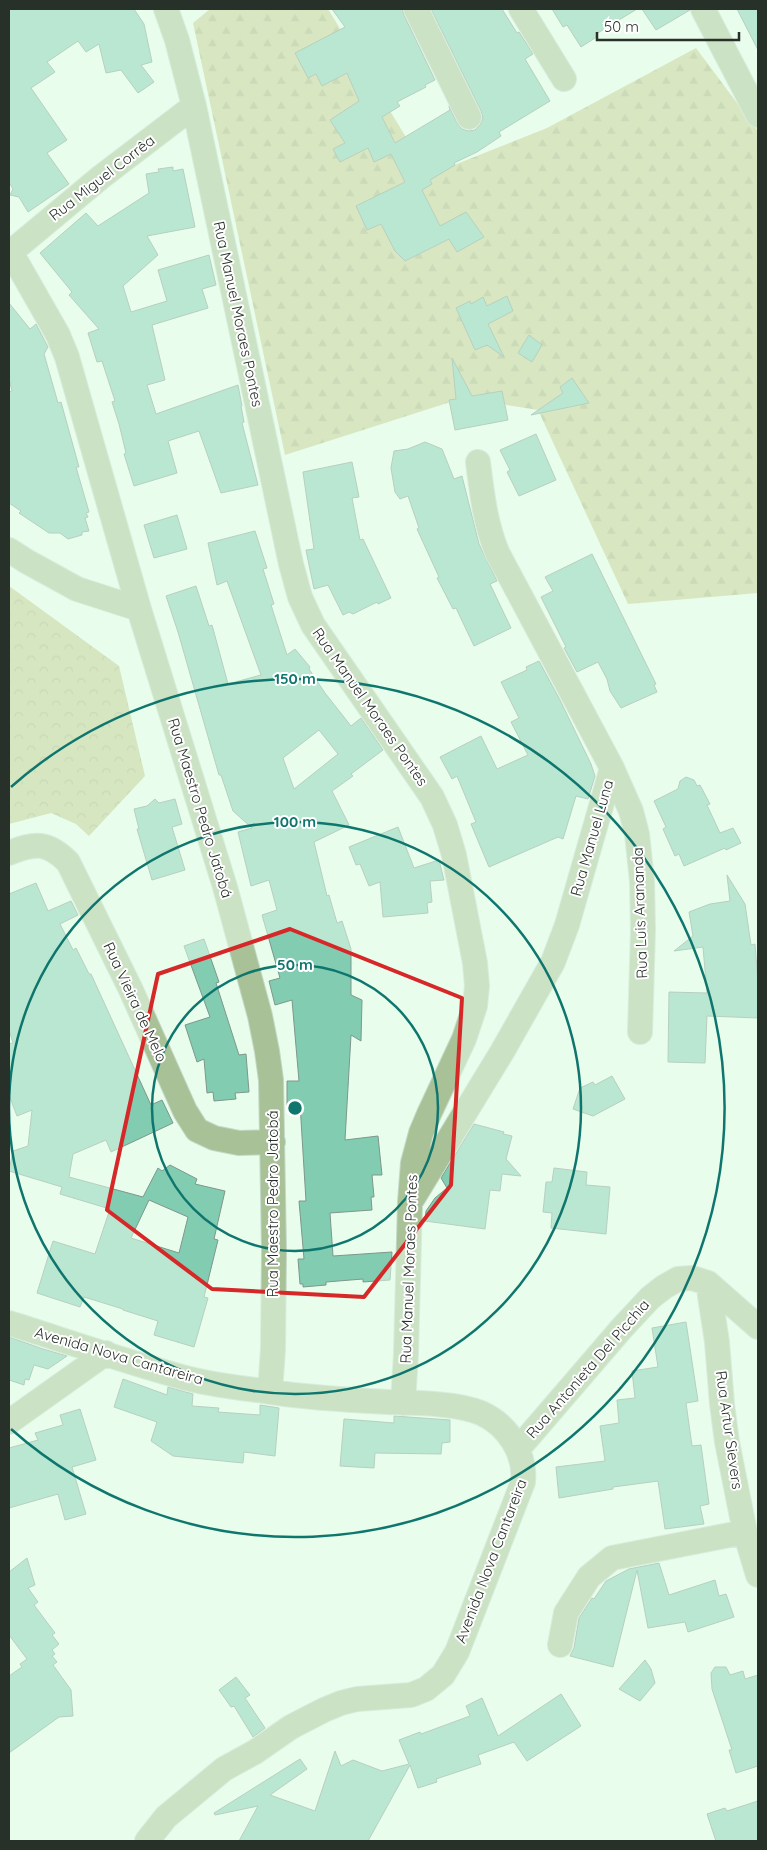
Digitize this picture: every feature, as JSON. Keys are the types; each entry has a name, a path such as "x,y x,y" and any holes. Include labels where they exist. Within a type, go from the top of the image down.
{"street":[{"name":"Rua Manuel Moraes Pontes","path":"166,9 177,40 194,106 291,564 300,597 313,625 432,797 454,855 475,962 477,986 475,1006 464,1039 421,1133 413,1163 403,1403"},
{"path":"416,9 469,117"},
{"path":"521,9 564,79"},
{"path":"703,9 758,115"},
{"name":"Rua Miguel Corrêa","path":"10,250 194,106"},
{"name":"Rua Maestro Pedro Jatobá","path":"10,250 53,327 67,357 139,609 225,887 260,1016 271,1080 273,1142 273,1349 270,1392"},
{"name":"Rua Manuel Luna","path":"410,1202 507,1044 553,962 568,925 612,768 497,552 484,510 478,462"},
{"path":"9,550 26,562 77,589 139,609"},
{"name":"Rua Luis Arananda","path":"612,768 631,811 638,844 642,881 643,930 640,1032"},
{"name":"Rua Vieira de Melo","path":"9,852 22,847 36,845 57,851 68,862 132,990 184,1111 197,1130 214,1138 239,1143 273,1142"},
{"name":"Rua Antonieta Del Picchia","path":"518,1449 650,1298 678,1279 692,1278 708,1284 758,1328"},
{"name":"Rua Artur Sievers","path":"708,1284 717,1342 722,1404 728,1442 745,1532 758,1575"},
{"name":"Avenida Nova Cantareira","path":"9,1323 183,1378 312,1398 459,1408 480,1413 505,1430 518,1449 524,1471 523,1482 457,1652 443,1676 426,1689 411,1695 357,1699 341,1703 291,1728 255,1752 224,1769 166,1817 147,1841"},
{"path":"9,1422 106,1353"},
{"path":"560,1645 566,1614 589,1577 612,1558 745,1532"}],"highlighted area":[{"path":"290,929 462,998 451,1185 364,1297 212,1289 107,1210 158,974"}],"green space":[{"path":"210,9 328,9 429,175 547,128 696,48 758,131 758,593 628,604 538,410 463,398 285,455 193,23"},
{"path":"9,586 119,666 145,776 89,836 76,824 51,813 9,824"}],"building":[{"path":"9,9 134,9 144,24 152,62 141,65 154,82 138,93 121,70 106,73 99,44 86,52 78,41 47,62 55,72 31,88 67,140 47,153 69,184 28,212 19,197 10,195 13,189 9,182"},
{"path":"332,9 402,9 435,80 425,85 426,87 397,102 400,106 382,117 395,143 450,110 449,106 462,129 468,131 475,130 483,118 431,9 502,9 517,33 519,32 533,54 525,59 550,101 499,132 501,136 477,152 454,163 455,165 430,180 432,184 422,190 440,226 466,212 484,237 457,252 449,239 405,261 395,251 381,224 367,230 356,206 405,182 391,154 374,162 368,148 340,162 333,149 345,143 330,120 359,101 347,73 322,86 316,74 308,78 295,53 345,27"},
{"path":"552,9 637,9 596,34 598,36 581,47 567,25 563,27"},
{"path":"642,9 689,9 690,10 656,30"},
{"path":"737,9 758,9 758,50"},
{"path":"173,167 173,171 183,169 195,227 147,236 158,255 123,286 131,312 167,301 158,270 209,255 216,285 202,289 208,308 152,325 165,380 147,385 156,414 238,385 244,422 242,423 258,485 221,493 199,431 168,441 177,473 134,486 124,454 126,453 112,402 115,401 102,361 97,362 88,333 99,329 69,295 72,292 40,253 86,213 98,226 149,193 146,174 159,172 158,169"},
{"path":"507,296 513,311 488,324 504,357 487,345 475,350 456,308 470,301 471,304 483,297 487,306"},
{"path":"9,303 30,329 36,324 48,347 44,354 58,403 61,402 79,467 76,467 89,512 86,513 88,517 85,518 89,531 82,532 82,535 68,539 60,533 49,533 19,513 21,511 9,503 9,392 12,391 9,379"},
{"path":"529,335 542,345 532,362 518,353"},
{"path":"452,358 472,396 502,391 508,420 455,430 449,400 456,399"},
{"path":"572,378 589,403 531,415 563,393 560,387"},
{"path":"536,434 556,480 519,496 507,472 510,470 500,450"},
{"path":"425,442 442,449 454,479 462,476 479,544 497,581 490,584 511,628 474,646 456,608 453,609 437,578 439,577 417,529 419,528 408,496 400,499 395,492 391,468 394,451 408,449"},
{"path":"352,462 359,497 352,498 360,540 363,539 391,598 378,604 377,602 353,614 349,612 343,615 328,585 314,589 306,550 314,549 303,472"},
{"path":"177,515 187,549 154,558 144,525"},
{"path":"255,531 267,568 263,569 274,604 271,605 287,655 295,649 310,667 309,669 325,693 351,726 361,718 383,750 332,791 349,825 314,842 327,896 329,895 337,923 342,921 351,949 351,995 362,1000 361,1041 351,1035 345,1140 378,1136 382,1175 372,1175 374,1197 371,1197 372,1210 330,1213 333,1256 392,1252 390,1280 363,1282 363,1279 326,1282 326,1285 303,1287 303,1284 300,1284 298,1259 304,1259 299,1201 306,1201 300,1104 287,1105 287,1081 299,1081 292,1000 275,1005 269,981 280,978 262,915 277,910 269,880 251,886 238,832 252,828 233,811 221,775 219,775 166,596 196,586 209,626 212,625 228,684 261,675 227,581 217,585 208,543","holes":["319,730 338,754 294,789 283,758"]},
{"path":"592,554 656,684 654,685 657,692 621,708 610,691 607,679 598,662 577,672 541,597 553,591 545,577"},
{"path":"539,661 560,700 595,776 588,799 576,796 563,839 558,837 489,867 471,824 476,822 457,776 452,779 440,757 481,736 497,769 528,755 511,722 519,718 501,682 527,670 526,667"},
{"path":"686,777 694,780 697,786 700,785 710,804 707,805 720,833 733,828 741,843 684,866 679,854 675,856 663,829 666,827 654,801 678,789 680,781"},
{"path":"155,799 159,803 175,799 182,824 172,827 185,870 152,880 137,829 139,829 134,809 147,806"},
{"path":"398,827 414,868 439,860 444,880 430,881 432,902 427,903 428,913 383,917 380,882 369,886 360,864 356,865 349,847"},
{"path":"727,875 745,904 751,945 755,944 758,1018 707,1016 705,1063 668,1062 669,992 707,993 703,947 674,951 693,936 689,912 710,904 730,901"},
{"path":"36,883 48,911 71,901 78,915 60,924 73,950 76,948 89,974 91,974 151,1105 162,1100 173,1123 111,1152 106,1140 73,1154 69,1177 143,1197 158,1168 162,1171 170,1165 197,1179 195,1184 225,1191 214,1239 218,1240 204,1297 208,1298 194,1347 154,1335 158,1321 84,1297 80,1307 37,1293 53,1241 95,1254 110,1209 60,1194 62,1187 9,1171 13,1151 28,1146 32,1110 17,1116 9,1095 9,1044 13,1043 9,1030 9,894","holes":["149,1200 188,1217 179,1253 131,1238"]},
{"path":"204,939 219,982 216,983 239,1055 246,1054 249,1092 235,1093 236,1099 214,1101 213,1092 207,1093 204,1059 197,1062 185,1025 210,1017 184,946"},
{"path":"612,1076 625,1099 593,1116 573,1109 580,1088 593,1082 595,1085"},
{"path":"474,1124 512,1136 506,1159 521,1176 502,1174 500,1191 490,1190 485,1229 425,1221 426,1211 435,1198 447,1188 441,1178"},
{"path":"554,1168 587,1172 586,1185 610,1187 606,1234 551,1228 552,1213 543,1212 546,1182 552,1182"},
{"path":"686,1322 698,1401 686,1403 692,1446 701,1445 709,1504 700,1506 704,1524 665,1529 658,1481 613,1487 613,1489 559,1498 556,1467 605,1461 600,1426 619,1423 617,1400 635,1398 632,1371 658,1367 652,1328"},
{"path":"9,1337 67,1356 48,1369 34,1365 29,1380 25,1379 24,1385 9,1380"},
{"path":"123,1379 167,1395 168,1387 193,1394 192,1406 219,1408 218,1412 260,1415 260,1405 279,1408 275,1456 244,1452 243,1463 173,1456 151,1441 157,1422 114,1407"},
{"path":"80,1409 96,1460 72,1467 86,1514 65,1520 58,1494 9,1508 9,1448 38,1440 35,1433 63,1425 60,1415"},
{"path":"394,1416 450,1420 450,1442 442,1443 441,1454 375,1453 374,1468 340,1466 344,1419 394,1423"},
{"path":"27,1558 35,1585 28,1588 38,1602 34,1605 55,1633 52,1635 59,1644 52,1650 55,1654 52,1656 57,1662 53,1665 71,1690 73,1716 59,1717 9,1753 9,1676 22,1667 20,1664 27,1659 9,1635 9,1572"},
{"path":"659,1563 669,1595 715,1580 719,1596 726,1594 734,1617 688,1632 685,1622 648,1628 637,1570 613,1667 570,1656 574,1648 579,1618 606,1581 629,1569"},
{"path":"645,1660 651,1669 655,1683 640,1701 619,1689"},
{"path":"715,1667 726,1667 730,1675 743,1671 745,1679 758,1675 758,1766 736,1773 729,1750 732,1750 712,1689 711,1673"},
{"path":"236,1677 250,1695 245,1698 265,1728 253,1737 234,1706 231,1707 219,1690"},
{"path":"561,1694 581,1726 527,1761 514,1742 478,1755 481,1764 436,1779 437,1782 418,1788 410,1765 368,1841 239,1841 258,1806 215,1815 214,1813 300,1759 307,1769 270,1795 315,1811 335,1751 341,1766 353,1760 382,1771 409,1764 399,1740 470,1716 466,1706 482,1698 498,1736"},
{"path":"758,1801 758,1841 716,1841 707,1814 725,1808 727,1811"}]}
